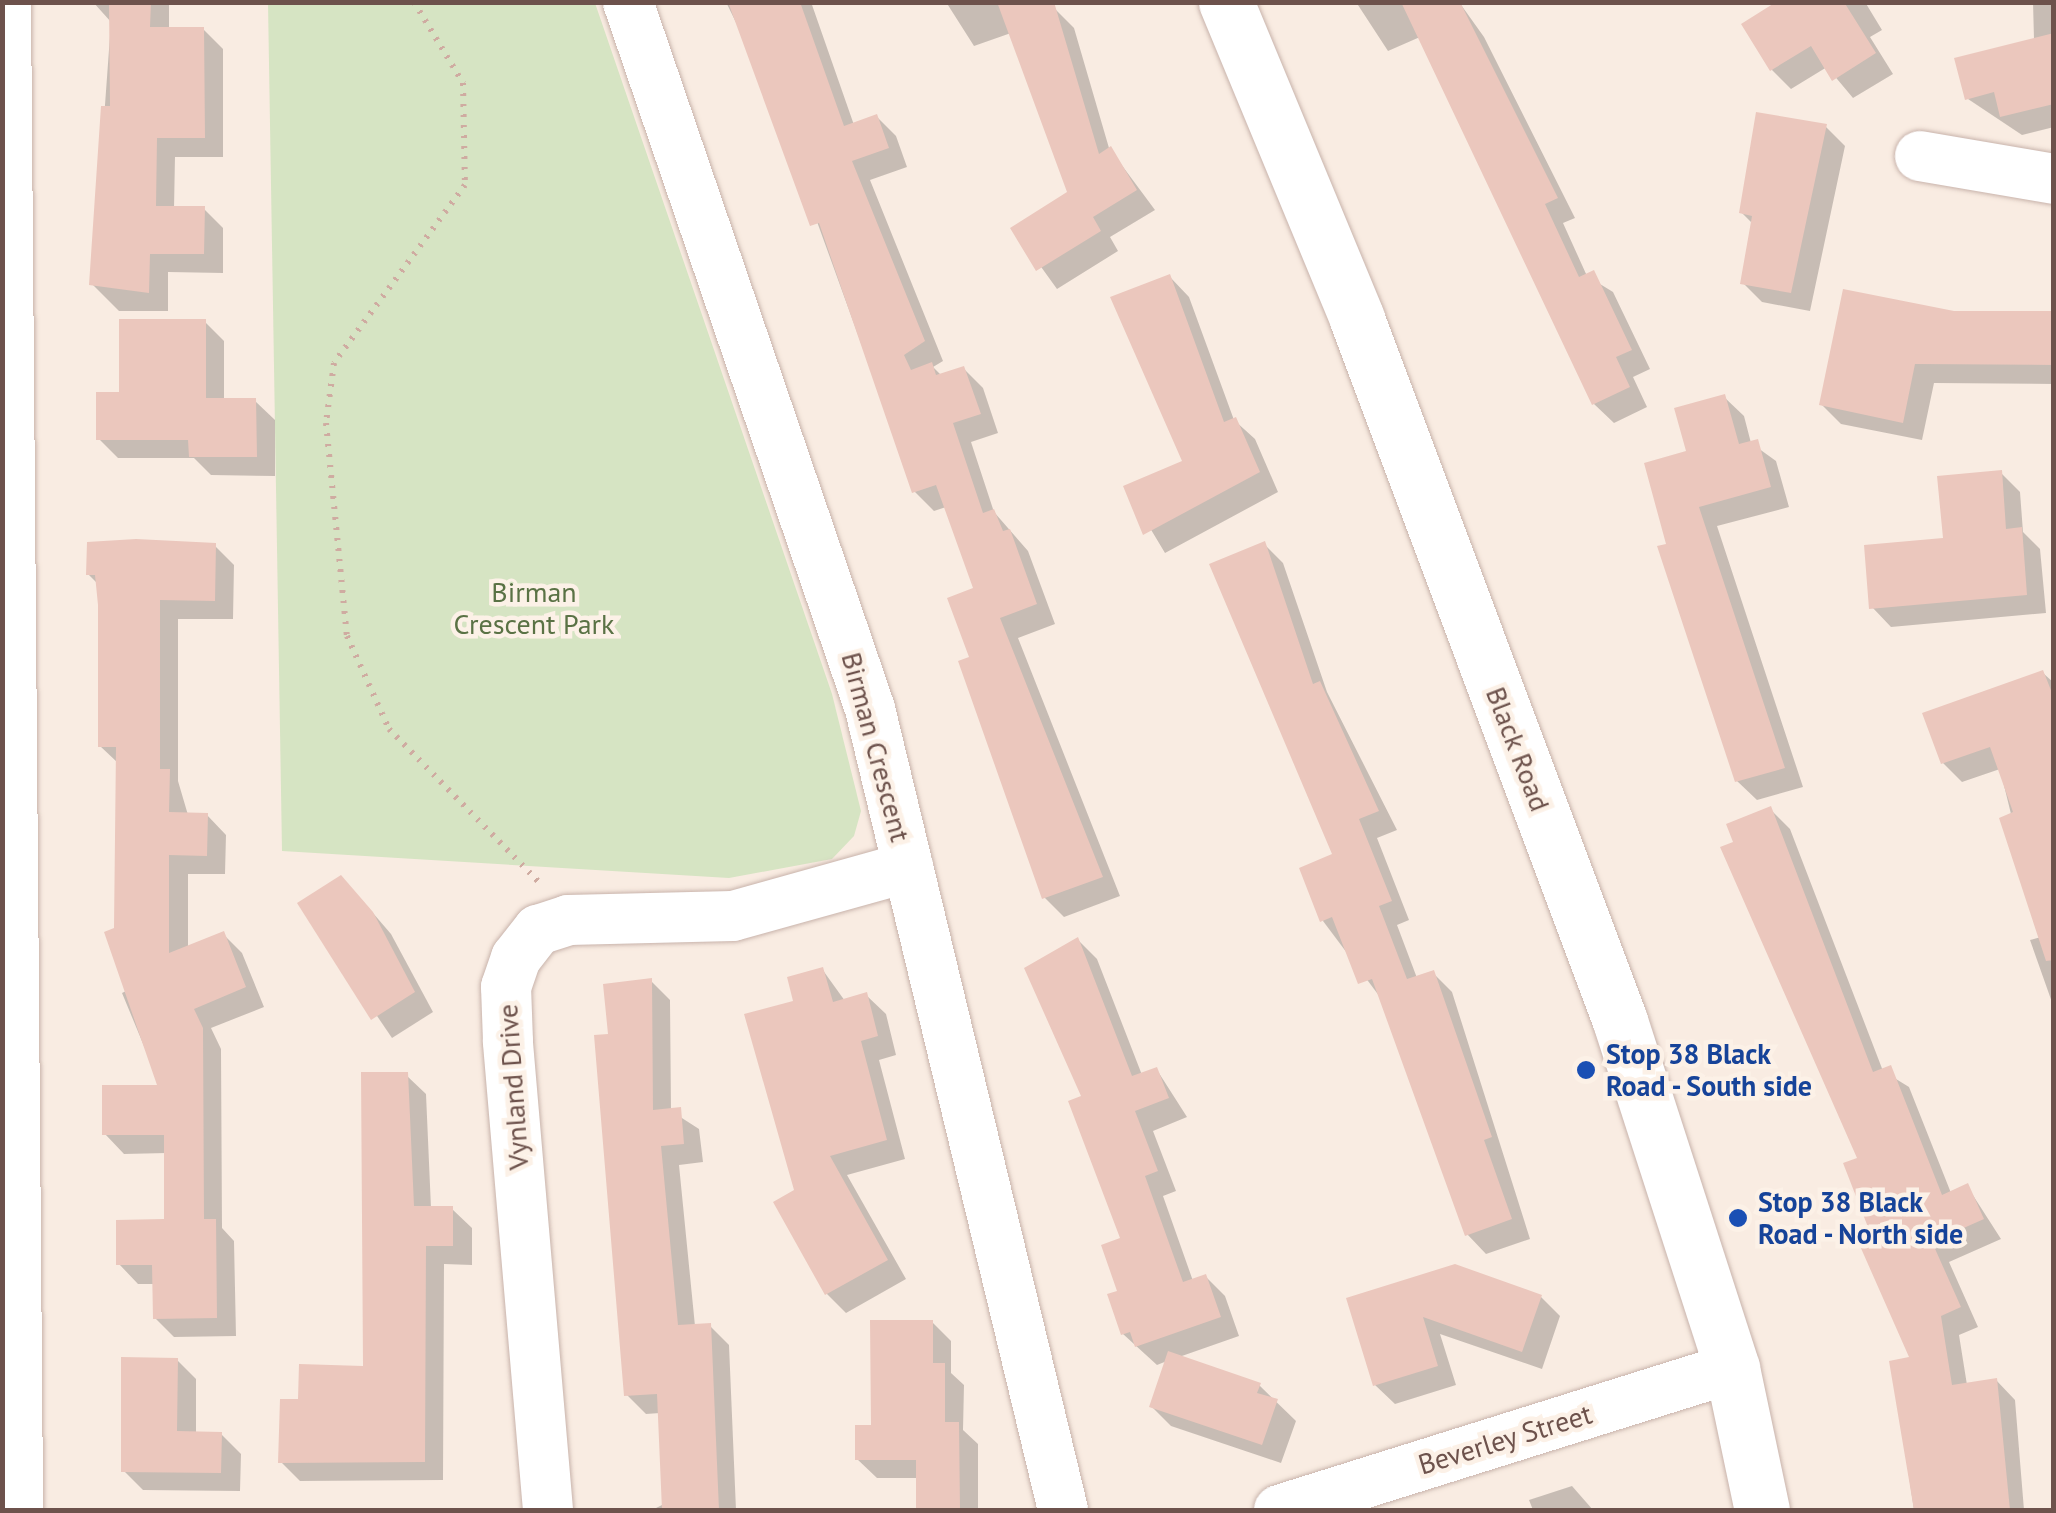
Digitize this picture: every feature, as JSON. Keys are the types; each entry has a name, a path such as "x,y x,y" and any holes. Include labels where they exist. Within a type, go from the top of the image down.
{"main road":[{"name":"Black Road","path":"1226,2 1357,319 1620,1021 1732,1368 1762,1510"}],"street":[{"path":"6,2 18,1510"},
{"name":"Birman Crescent","path":"628,2 870,709 1063,1510"},
{"path":"1920,156 2054,179"},
{"path":"568,920 734,916 908,867"},
{"name":"Vynland Drive","path":"548,1510 506,987 538,930 568,920"},
{"name":"Beverley Street","path":"1279,1510 1732,1368"}],"path":[{"path":"414,2 463,83 465,185 334,364 326,423 347,636 389,730 568,920"}],"green space":[{"name":"Birman Crescent Park","path":"268,3 595,3 832,694 861,811 854,836 832,859 729,878 282,851"}],"building":[{"path":"109,2 151,2 150,27 204,27 205,138 157,138 156,206 205,206 204,254 150,254 149,293 89,285 101,106 110,106"},
{"path":"728,2 800,2 844,126 877,114 889,148 852,161 925,341 904,355 911,370 932,362 936,375 964,366 981,414 953,423 983,513 994,509 1003,531 1010,529 1037,604 1000,618 1103,877 1042,899 958,661 969,657 947,598 973,588 936,485 912,493 819,223 810,226"},
{"path":"997,2 1054,2 1099,154 1111,146 1137,190 1093,217 1101,231 1036,271 1010,228 1067,192"},
{"path":"1401,2 1460,2 1558,198 1545,204 1579,277 1594,270 1632,350 1616,357 1630,387 1592,405"},
{"path":"1776,2 1844,2 1876,53 1832,81 1811,46 1770,71 1741,24"},
{"path":"2054,33 2054,104 2000,117 1994,92 1965,100 1954,58"},
{"path":"1756,112 1827,124 1791,293 1740,284 1752,216 1739,213"},
{"path":"1170,274 1224,422 1236,417 1260,472 1143,535 1123,486 1182,461 1110,297"},
{"path":"1843,289 1954,311 2054,311 2054,365 1915,364 1903,423 1819,405"},
{"path":"119,319 206,319 206,398 256,398 257,457 189,457 188,440 96,440 96,392 119,392"},
{"path":"1725,394 1739,444 1758,439 1771,487 1699,507 1785,768 1735,782 1657,546 1666,544 1644,463 1686,451 1674,408"},
{"path":"2002,470 2006,529 2022,527 2027,595 1869,609 1864,545 1943,538 1937,476"},
{"path":"136,539 216,543 215,601 160,600 160,769 170,769 169,812 208,813 207,856 169,855 169,953 224,931 246,987 194,1009 203,1028 204,1219 216,1219 217,1318 153,1319 152,1265 116,1265 116,1220 164,1219 164,1135 102,1135 102,1085 157,1085 104,932 114,928 116,747 98,747 98,605 95,575 86,575 87,542"},
{"path":"1265,541 1313,684 1320,681 1379,811 1359,819 1392,901 1379,906 1407,979 1434,970 1492,1137 1484,1140 1512,1219 1465,1236 1372,979 1358,984 1332,917 1320,922 1299,868 1332,854 1209,564"},
{"path":"2043,670 2054,698 2054,960 2046,961 1999,818 2013,812 1990,747 1941,764 1922,713"},
{"path":"1771,806 1873,1072 1891,1065 1942,1195 1968,1183 1984,1219 1932,1242 1961,1307 1941,1316 1952,1385 1997,1378 2010,1510 1914,1510 1889,1361 1909,1357 1860,1246 1873,1240 1843,1163 1857,1158 1720,847 1733,842 1726,824"},
{"path":"341,875 373,912 415,992 371,1020 297,903"},
{"path":"1078,937 1132,1076 1157,1067 1169,1098 1135,1111 1158,1171 1145,1176 1183,1282 1206,1274 1221,1317 1135,1347 1130,1332 1121,1335 1107,1294 1117,1291 1101,1245 1120,1238 1068,1101 1081,1096 1024,968"},
{"path":"823,967 833,1002 867,992 878,1036 861,1041 887,1140 830,1156 888,1260 825,1295 773,1202 794,1190 744,1014 793,1001 787,977"},
{"path":"652,978 653,1110 681,1107 684,1144 661,1146 678,1325 711,1323 719,1510 662,1510 657,1394 624,1396 594,1035 608,1034 603,984"},
{"path":"361,1072 408,1072 414,1206 453,1206 453,1246 426,1246 425,1462 278,1463 280,1399 298,1399 299,1364 363,1366"},
{"path":"1455,1264 1542,1295 1522,1352 1423,1317 1438,1366 1373,1386 1346,1298"},
{"path":"870,1320 933,1320 933,1363 945,1363 945,1422 959,1422 960,1510 916,1510 916,1460 855,1460 855,1425 871,1425"},
{"path":"1168,1351 1261,1383 1257,1393 1278,1399 1262,1445 1149,1407"},
{"path":"121,1357 178,1358 177,1431 222,1432 221,1473 121,1472"}],"place":[{"name":"Stop 38 Black Road - South side","path":"1586,1070"},
{"name":"Stop 38 Black Road - North side","path":"1738,1218"}]}
